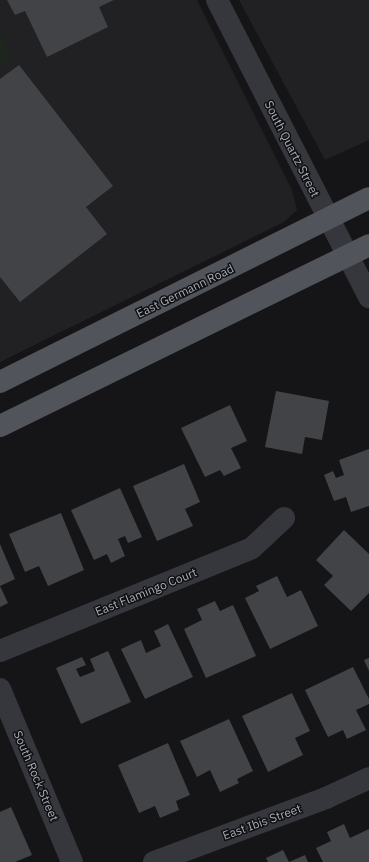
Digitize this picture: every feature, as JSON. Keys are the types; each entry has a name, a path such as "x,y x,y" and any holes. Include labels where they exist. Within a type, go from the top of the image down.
{"main road":[{"name":"East Germann Road","path":"0,382 369,198"},
{"path":"0,426 369,245"}],"street":[{"name":"South Quartz Street","path":"217,0 327,218 369,297"},
{"name":"East Flamingo Court","path":"0,651 252,548 284,518"},
{"name":"South Rock Street","path":"0,689 72,862"},
{"name":"East Ibis Street","path":"154,862 326,798 369,778"}],"shaded area":[{"path":"0,0 197,0 292,190 297,210 284,222 0,362"},
{"path":"239,0 369,0 369,140 325,160"},
{"path":"0,34 11,56 0,65"}],"building":[{"path":"7,0 114,0 99,7 108,27 47,57 25,11 15,15"},
{"path":"19,65 113,186 86,207 107,234 20,302 0,277 0,79"},
{"path":"276,391 329,401 322,440 305,437 302,454 265,447"},
{"path":"230,405 247,441 231,448 241,468 224,476 220,470 205,477 181,428"},
{"path":"369,449 369,506 351,512 346,497 334,501 324,475 333,471 336,478 344,475 339,460"},
{"path":"184,464 200,502 185,509 193,526 157,541 133,486"},
{"path":"120,488 142,537 128,543 125,536 118,539 125,556 111,563 107,554 94,560 71,510"},
{"path":"61,513 84,570 48,586 39,566 25,572 9,534"},
{"path":"344,530 369,554 369,593 351,611 324,585 333,576 316,560"},
{"path":"0,544 15,579 0,586"},
{"path":"277,576 287,597 301,590 318,626 270,649 245,598 259,591 256,586"},
{"path":"0,586 8,603 0,607"},
{"path":"215,601 220,611 233,605 256,656 206,678 184,629 202,620 197,609"},
{"path":"168,624 193,677 145,699 121,649 141,640 146,653 161,646 154,631"},
{"path":"108,651 131,702 81,724 56,668 82,657 86,665 76,669 80,677 95,671 90,659"},
{"path":"369,658 369,671 364,660"},
{"path":"353,667 369,699 369,704 356,710 366,730 347,739 343,730 328,737 305,690"},
{"path":"292,693 310,731 295,738 303,755 268,772 242,716"},
{"path":"229,719 253,771 237,779 239,783 220,792 210,770 197,777 180,741"},
{"path":"168,743 190,795 176,801 179,810 160,818 155,806 139,813 118,765"},
{"path":"11,807 32,855 15,862 0,862 0,812"},
{"path":"344,824 350,838 369,829 369,862 323,862 316,848 331,841 327,832"},
{"path":"283,850 289,862 268,862 266,858"},
{"path":"305,855 308,862 289,862"}]}
